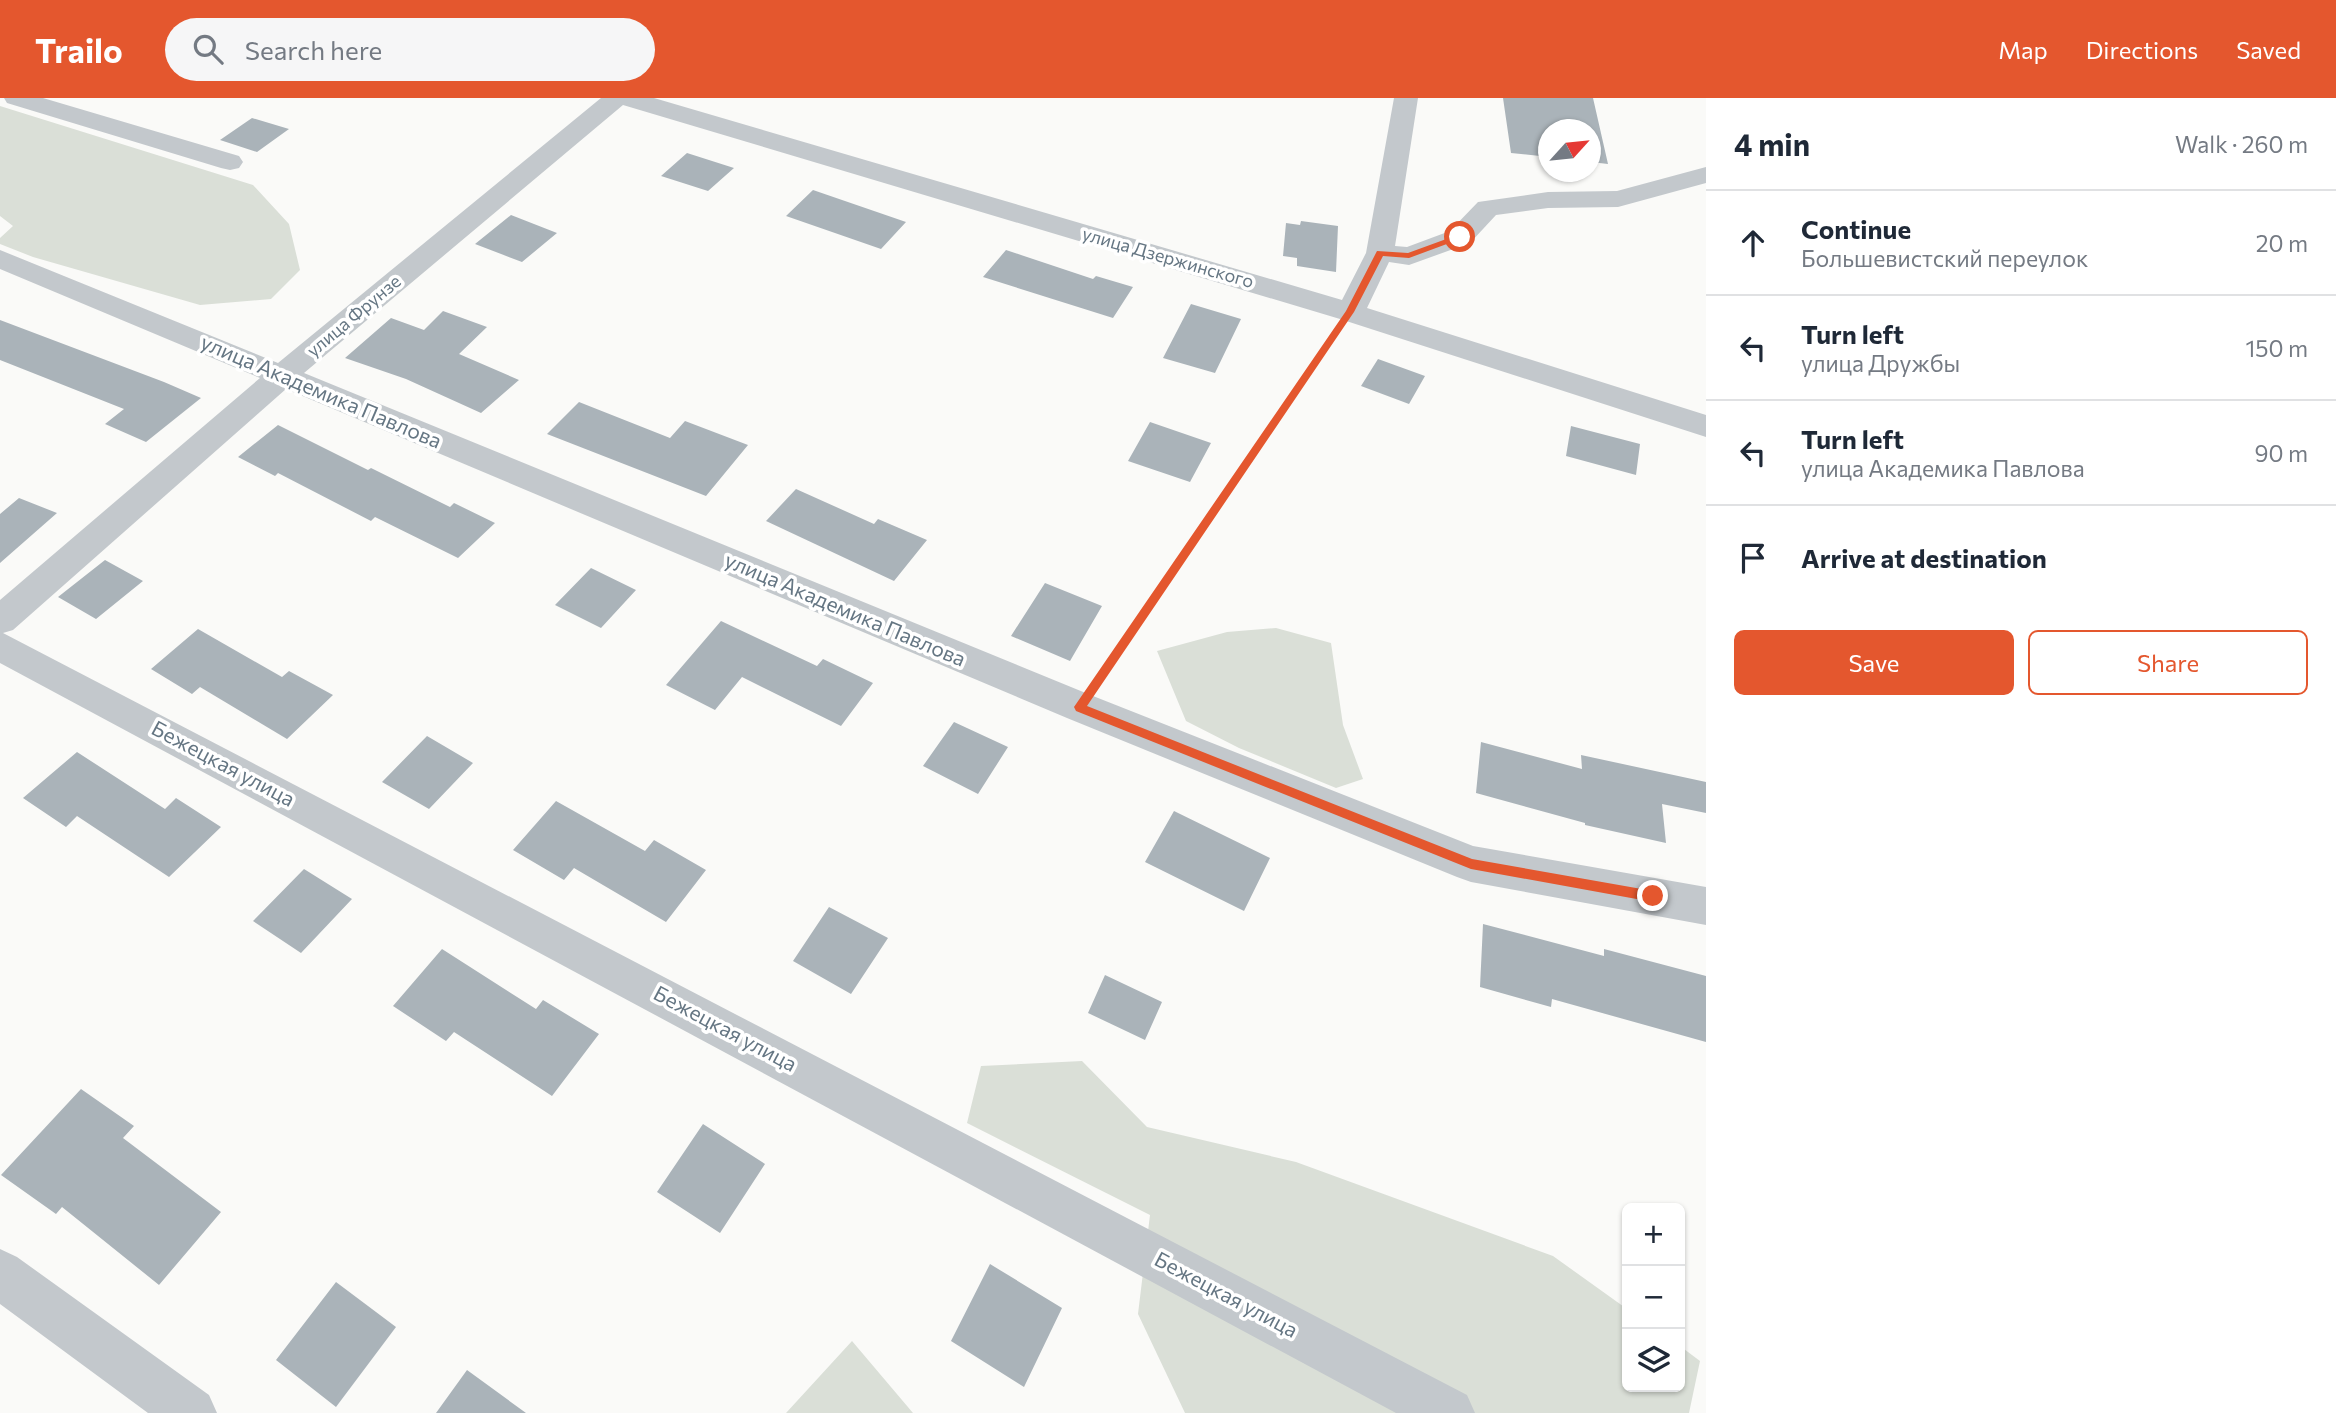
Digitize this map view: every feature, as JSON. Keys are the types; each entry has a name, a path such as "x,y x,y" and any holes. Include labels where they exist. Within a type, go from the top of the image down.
{"street":[{"path":"16,98 230,162"},
{"name":"улица Фрунзе","path":"0,620 282,376 616,98"},
{"name":"улица Дзержинского","path":"626,98 1350,312 1706,426"},
{"path":"1350,312 1380,253 1406,98"},
{"path":"1380,253 1409,256 1460,237 1488,208 1548,200 1618,199 1706,175"},
{"name":"улица Академика Павлова","path":"0,259 1080,707 1471,864 1706,906"},
{"name":"Бежецкая улица","path":"0,646 1449,1413"},
{"path":"0,1273 191,1413"}],"path":[{"path":"1080,707 1350,312"}],"shaded area":[{"path":"0,106 253,185 289,224 300,270 271,299 200,305 33,257 0,244 0,238 13,226 0,216"},
{"path":"1276,628 1331,643 1343,725 1363,779 1336,788 1239,748 1186,721 1157,651 1227,632"},
{"path":"1082,1061 1147,1127 1296,1162 1553,1256 1622,1305 1622,1392 1685,1392 1685,1350 1700,1361 1689,1413 1185,1413 1138,1314 1150,1215 967,1123 981,1066"},
{"path":"852,1341 913,1413 786,1413"}],"building":[{"path":"1503,98 1593,98 1598,119 1538,119 1538,156 1511,153"},
{"path":"252,118 289,129 257,152 220,140"},
{"path":"1601,133 1608,164 1601,163"},
{"path":"687,153 734,168 708,191 661,176"},
{"path":"813,190 906,222 881,249 786,216"},
{"path":"511,215 557,233 522,262 475,244"},
{"path":"1301,221 1338,226 1336,272 1297,266 1297,258 1283,256 1286,223 1300,225"},
{"path":"1006,250 1093,279 1096,276 1133,287 1113,318 983,277"},
{"path":"1191,304 1241,319 1215,373 1163,358"},
{"path":"443,311 487,327 459,354 519,380 481,413 406,379 345,358 391,318 424,330"},
{"path":"0,320 201,398 146,442 105,424 124,409 0,360"},
{"path":"1378,359 1425,376 1409,404 1361,386"},
{"path":"579,402 670,438 685,421 748,445 706,496 547,434"},
{"path":"1150,422 1211,443 1190,482 1128,461"},
{"path":"278,425 368,470 371,468 450,507 454,503 495,523 458,558 375,517 371,521 278,473 275,476 238,457"},
{"path":"1571,426 1640,444 1636,475 1566,456"},
{"path":"796,489 874,524 878,519 927,540 894,581 766,521"},
{"path":"19,498 57,513 0,563 0,514"},
{"path":"105,560 143,581 96,619 58,597"},
{"path":"591,568 636,590 601,628 555,605"},
{"path":"1045,583 1102,606 1070,661 1011,636"},
{"path":"721,621 817,666 823,659 873,683 841,726 742,677 715,710 666,685"},
{"path":"198,629 282,677 289,671 333,695 287,739 200,687 192,694 151,669"},
{"path":"954,722 1008,747 978,794 923,766"},
{"path":"427,736 473,763 429,809 382,782"},
{"path":"1481,742 1582,769 1581,755 1706,782 1706,813 1662,804 1666,843 1585,825 1476,793"},
{"path":"77,752 165,809 176,798 221,827 169,877 77,816 66,827 23,798"},
{"path":"556,801 645,851 654,840 706,870 666,922 574,868 564,880 513,850"},
{"path":"1174,811 1270,858 1244,911 1145,862"},
{"path":"304,869 352,899 301,953 253,921"},
{"path":"829,907 888,938 851,994 793,961"},
{"path":"1483,924 1604,956 1604,949 1706,976 1706,1042 1552,999 1551,1007 1480,987"},
{"path":"442,949 536,1009 543,1000 599,1034 552,1096 454,1032 446,1041 393,1006"},
{"path":"1105,975 1162,1002 1145,1040 1088,1013"},
{"path":"81,1089 134,1126 123,1138 221,1212 159,1285 62,1207 56,1214 1,1175"},
{"path":"703,1124 765,1164 720,1233 657,1192"},
{"path":"990,1264 1062,1308 1024,1387 951,1341"},
{"path":"336,1282 396,1327 336,1407 276,1360"},
{"path":"467,1370 526,1413 436,1413"}],"route":[{"path":"1460,237 1409,256 1380,253 1350,312 1080,707 1471,864 1653,896"}]}
